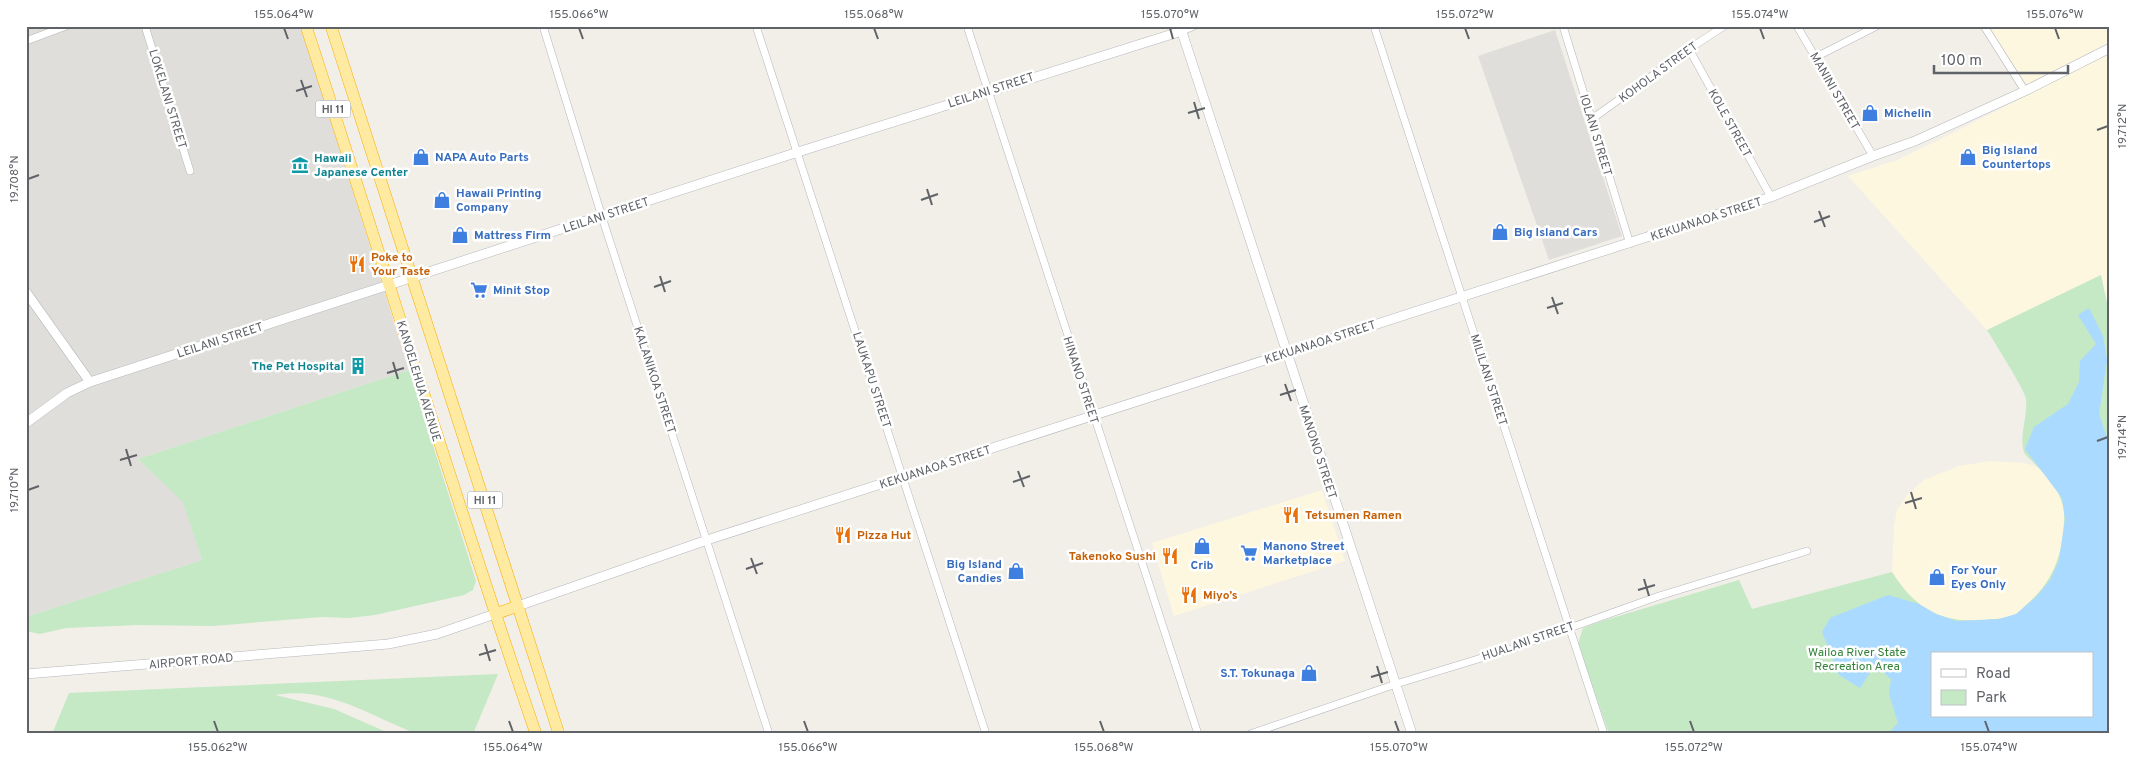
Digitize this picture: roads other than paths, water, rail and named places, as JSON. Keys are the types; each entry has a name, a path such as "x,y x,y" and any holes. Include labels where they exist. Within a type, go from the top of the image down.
{"highway":[{"name":"KANOELEHUA AVENUE","path":"306,26 390,285 439,444 536,734"},
{"name":"KANOELEHUA AVENUE","path":"331,26 559,734"},
{"path":"495,614 518,606"}],"street":[{"path":"26,40 66,26"},
{"name":"LOKELANI STREET","path":"145,26 190,171"},
{"name":"KALANIKOA STREET","path":"543,26 602,217 769,734"},
{"name":"LAUKAPU STREET","path":"756,26 986,734"},
{"name":"HINANO STREET","path":"967,26 1198,734"},
{"name":"LEILANI STREET","path":"26,423 67,393 90,382 1181,28 1194,26"},
{"name":"MILILANI STREET","path":"1374,26 1604,734"},
{"name":"IOLANI STREET","path":"1563,26 1630,244"},
{"name":"KOHOLA STREET","path":"1592,119 1724,26"},
{"name":"MANINI STREET","path":"1797,26 1872,156"},
{"path":"1816,57 1877,26"},
{"path":"1984,26 2025,91"},
{"name":"MANONO STREET","path":"1181,28 1412,734"},
{"name":"KEKUANAOA STREET","path":"518,606 707,540 1771,197 1872,156 1915,141 2025,91 2110,48"},
{"name":"KOLE STREET","path":"1689,49 1771,197"},
{"path":"26,292 90,382"},
{"name":"HUALANI STREET","path":"1250,734 1396,684 1510,649 1659,596 1806,551"},
{"name":"AIRPORT ROAD","path":"26,674 355,648 437,634 495,614"}],"water":[{"path":"2089,308 2103,336 2107,360 2099,414 2110,447 2110,734 1888,734 1898,723 1889,694 1891,679 1875,665 1860,688 1839,675 1822,632 1830,618 1888,595 1919,604 1936,614 1957,621 1999,619 2016,614 2036,597 2050,580 2059,560 2065,519 2062,498 2025,449 2034,427 2068,404 2079,382 2080,361 2096,344 2078,315"}],"place":[{"name":"Michelin","path":"1870,113"},
{"name":"NAPA Auto Parts","path":"421,157"},
{"name":"Big Island Countertops","path":"1968,157"},
{"name":"Hawaii Japanese Center","path":"300,165"},
{"name":"Hawaii Printing Company","path":"442,200"},
{"name":"Big Island Cars","path":"1500,232"},
{"name":"Mattress Firm","path":"460,235"},
{"name":"Poke to Your Taste","path":"357,264"},
{"name":"Minit Stop","path":"479,290"},
{"name":"The Pet Hospital","path":"358,366"},
{"name":"Tetsumen Ramen","path":"1291,515"},
{"name":"Pizza Hut","path":"843,535"},
{"name":"Crib","path":"1202,546"},
{"name":"Manono Street Marketplace","path":"1249,553"},
{"name":"Takenoko Sushi","path":"1170,556"},
{"name":"Big Island Candies","path":"1016,571"},
{"name":"For Your Eyes Only","path":"1937,577"},
{"name":"Miyo’s","path":"1189,595"},
{"name":"S.T. Tokunaga","path":"1309,673"}],"park label":[{"name":"Wailoa River State Recreation Area","path":"1857,659"}]}
